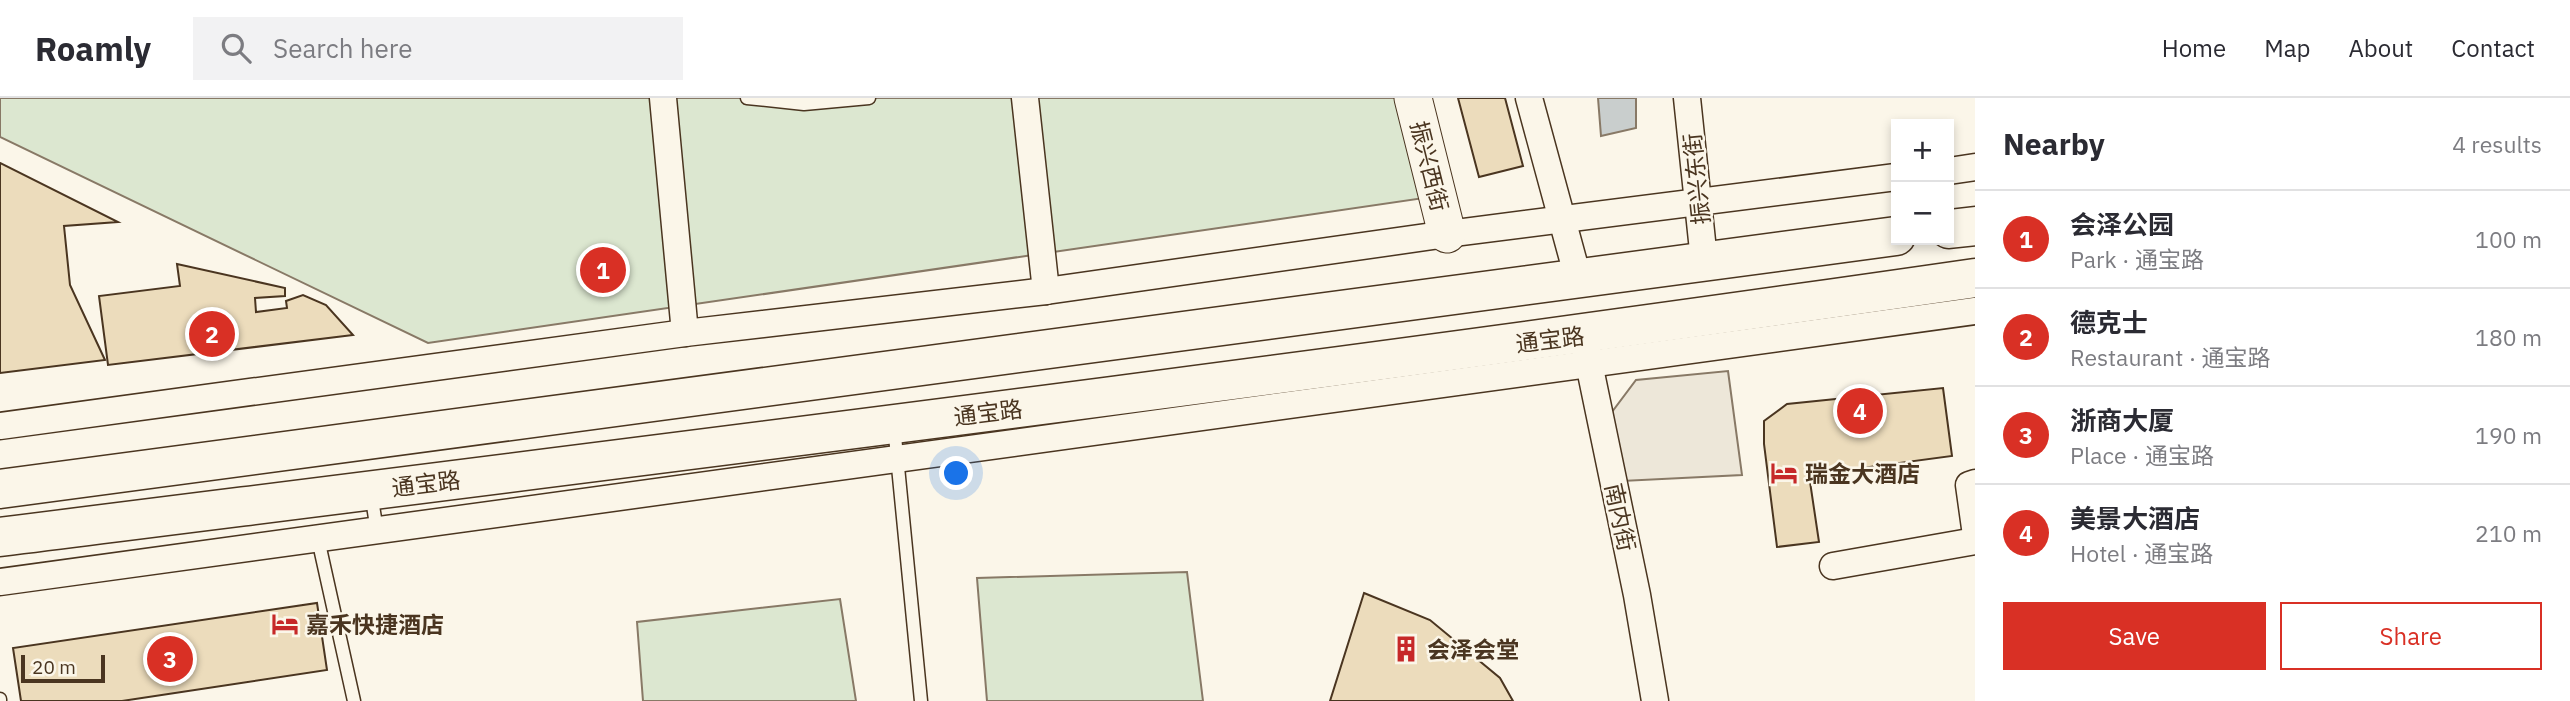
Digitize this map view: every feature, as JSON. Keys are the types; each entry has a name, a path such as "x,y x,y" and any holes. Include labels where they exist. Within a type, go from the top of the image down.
{"main road":[{"path":"1954,228 1975,226"},
{"path":"0,489 1891,237"},
{"name":"通宝路","path":"0,537 371,490 896,442 1586,350 1975,278"}],"street":[{"path":"663,98 685,333"},
{"path":"1025,98 1046,291"},
{"name":"振兴西街","path":"1413,98 1447,234"},
{"path":"1529,98 1578,278"},
{"name":"振兴东街","path":"1688,98 1704,260"},
{"path":"1954,170 1975,167"},
{"path":"0,426 685,333 1046,291 1447,234 1891,178"},
{"path":"1586,350 1975,311"},
{"name":"南内街","path":"1586,350 1637,595 1655,701"},
{"path":"0,582 377,531 896,442"},
{"path":"1975,483 1969,485 1975,528"},
{"path":"1833,566 1975,541"}],"lane":[{"path":"747,98 804,104 869,98"},
{"path":"896,442 921,701"},
{"path":"371,490 377,531"},
{"path":"318,539 354,701"}],"green space":[{"path":"0,98 1405,98 1431,197 428,343 0,137"},
{"path":"1187,572 1203,701 987,701 977,578"},
{"path":"840,599 856,701 643,701 637,622"}],"shaded area":[{"path":"1598,98 1636,98 1636,128 1601,136"},
{"path":"1728,371 1742,475 1622,481 1609,416 1636,380"}],"building":[{"path":"1458,98 1505,98 1523,166 1479,177"},
{"path":"0,163 118,222 64,226 70,285 105,360 0,373"},
{"path":"177,264 285,288 285,296 255,298 256,312 287,308 286,301 303,295 326,305 353,335 108,365 99,296 180,286"},
{"path":"1943,388 1952,456 1809,475 1819,542 1777,547 1764,444 1764,421 1787,404"},
{"name":"会泽会堂","path":"1364,593 1430,620 1500,678 1513,701 1330,701"},
{"path":"317,603 327,670 122,701 21,701 13,648"}],"place":[{"name":"会泽公园","path":"603,270"},
{"name":"德克士","path":"212,334"},
{"name":"美景大酒店","path":"1860,411"},
{"name":"瑞金大酒店","path":"1784,473"},
{"name":"嘉禾快捷酒店","path":"285,624"},
{"name":"会泽会堂","path":"1406,649"},
{"name":"浙商大厦","path":"170,659"}]}
